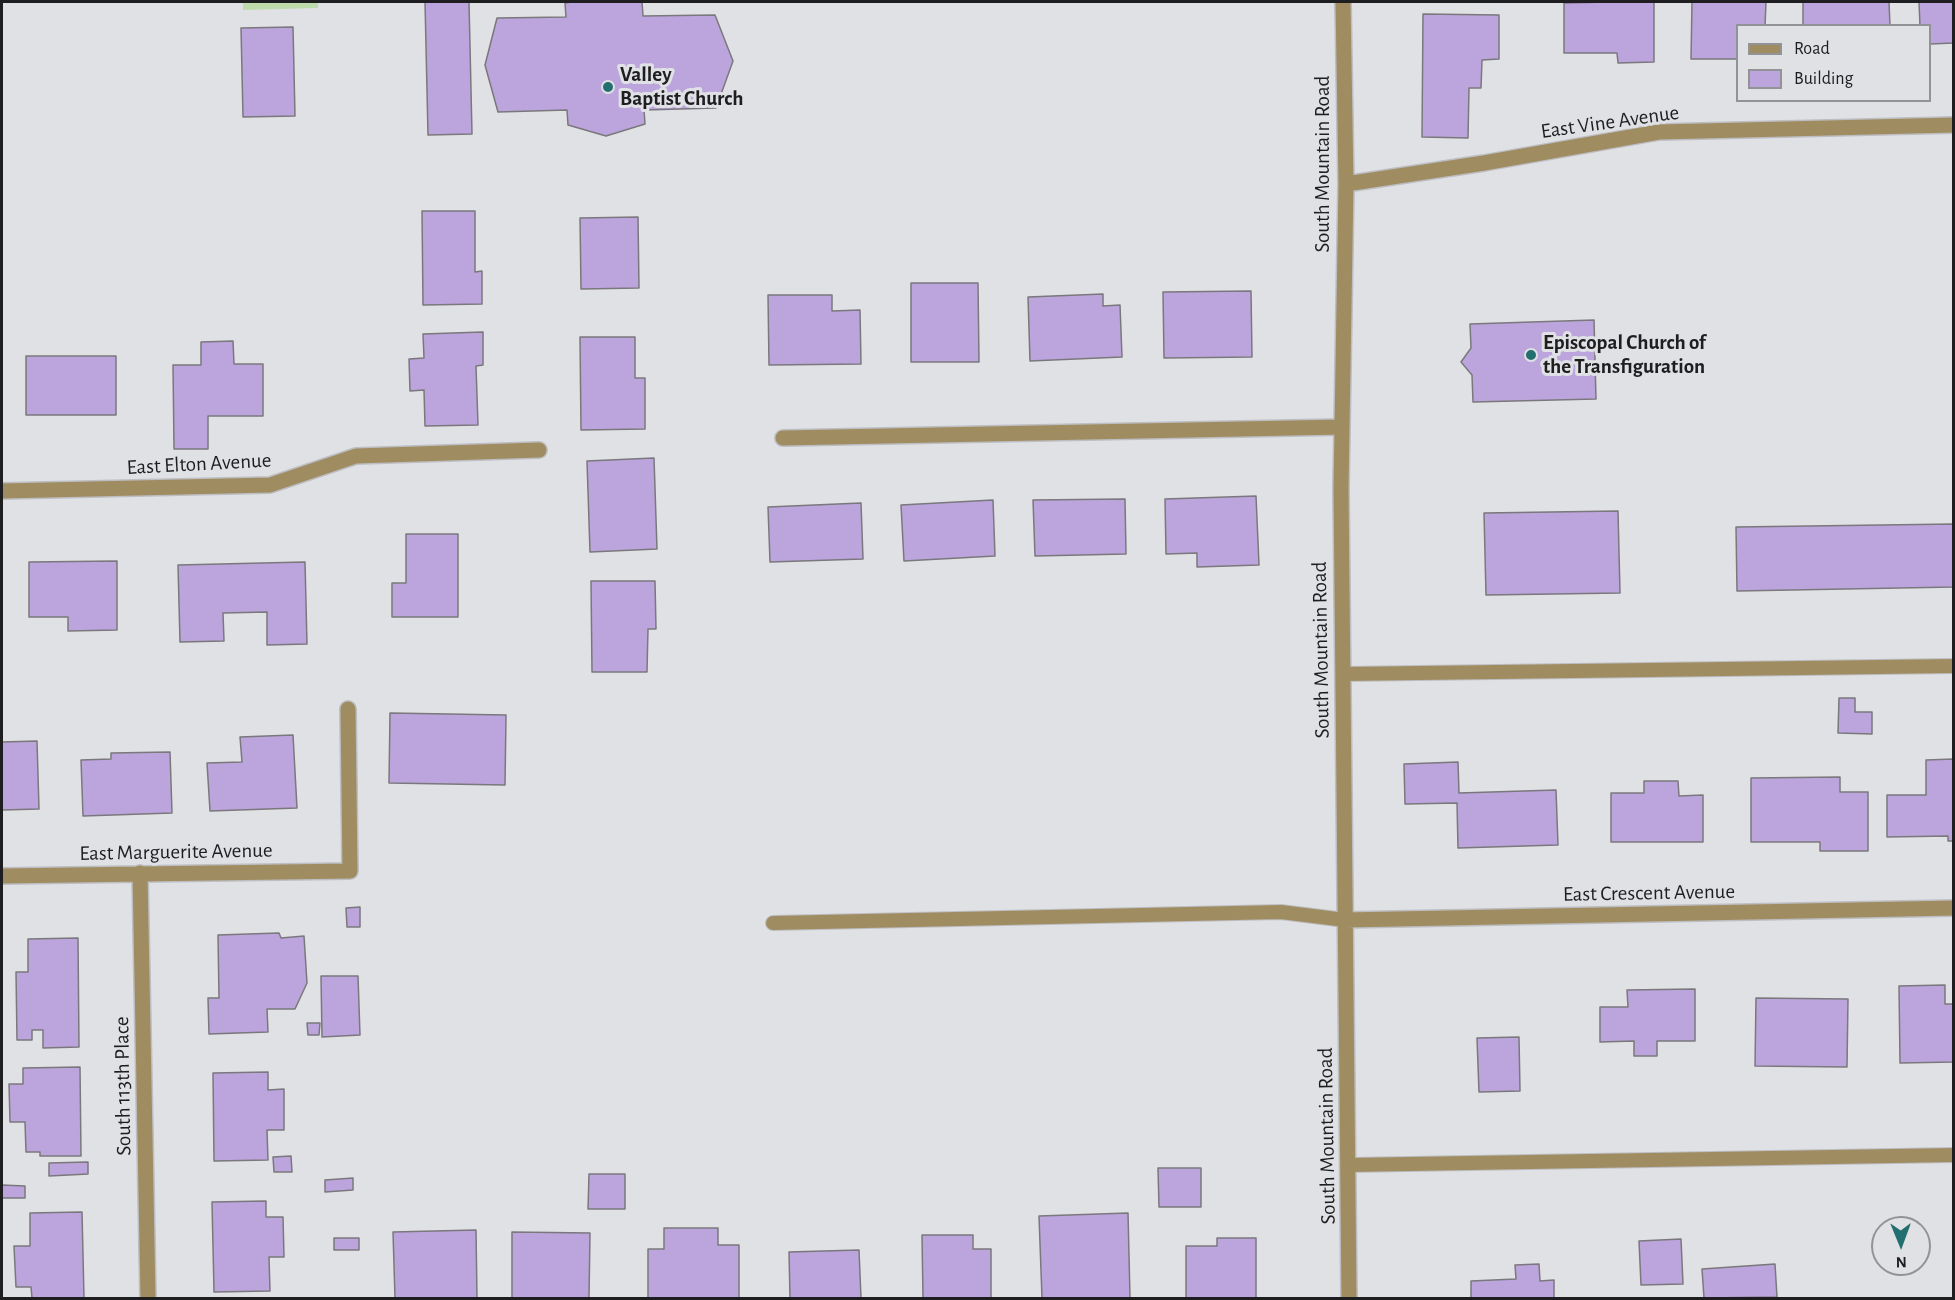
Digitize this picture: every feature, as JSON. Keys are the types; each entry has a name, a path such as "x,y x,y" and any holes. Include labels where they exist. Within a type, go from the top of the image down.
{"street":[{"name":"South Mountain Road","path":"1343,2 1346,184 1342,427 1343,674 1349,1299"},
{"name":"East Vine Avenue","path":"1346,184 1484,163 1659,132 1953,125"},
{"path":"783,438 1342,427"},
{"name":"East Elton Avenue","path":"2,491 270,485 356,456 538,450"},
{"name":"East Marguerite Avenue","path":"2,876 350,871 348,710"},
{"name":"South 113th Place","path":"140,873 148,1299"},
{"name":"East Crescent Avenue","path":"1345,920 1953,908"}],"lane":[{"path":"1343,674 1953,666"},
{"path":"773,923 1281,912 1345,920"},
{"path":"1348,1165 1953,1155"}],"green space":[{"path":"243,2 318,2 318,8 243,10"}],"building":[{"path":"425,2 469,2 472,134 428,135"},
{"name":"Valley Baptist Church","path":"642,2 643,16 715,15 733,61 716,108 644,110 645,124 606,136 568,125 567,110 498,112 485,65 497,18 566,17 565,3"},
{"path":"1654,2 1654,62 1618,63 1617,53 1564,53 1564,3"},
{"path":"1692,2 1766,2 1765,24 1736,24 1736,59 1691,59"},
{"path":"1803,2 1889,2 1890,24 1803,24"},
{"path":"1919,2 1954,2 1954,43 1931,44 1931,24 1920,24"},
{"path":"1423,14 1499,15 1499,59 1482,60 1481,88 1469,88 1468,138 1422,137"},
{"path":"293,27 295,116 243,117 241,28"},
{"path":"422,211 475,211 475,272 482,271 482,304 423,305"},
{"path":"638,217 639,288 581,289 580,218"},
{"path":"911,283 978,283 979,362 911,362"},
{"path":"1251,291 1252,357 1164,358 1163,292"},
{"path":"1103,294 1103,306 1120,305 1122,357 1030,361 1028,297"},
{"path":"768,295 832,295 832,311 860,310 861,364 769,365"},
{"name":"Episcopal Church of the Transfiguration","path":"1594,320 1596,399 1473,402 1472,375 1461,362 1471,348 1470,324"},
{"path":"483,332 483,365 476,366 478,425 425,426 424,390 410,391 409,359 424,358 423,334"},
{"path":"580,337 635,337 635,378 645,378 645,429 581,430"},
{"path":"233,341 234,364 263,364 263,416 208,416 208,449 174,449 173,365 201,365 201,342"},
{"path":"26,356 116,356 116,415 26,415"},
{"path":"654,458 657,549 590,552 587,461"},
{"path":"1256,496 1259,565 1197,567 1197,553 1166,554 1165,499"},
{"path":"1125,499 1126,554 1035,556 1033,500"},
{"path":"993,500 995,556 904,561 901,505"},
{"path":"861,503 863,559 770,562 768,507"},
{"path":"1618,511 1620,593 1486,595 1484,513"},
{"path":"1954,524 1954,587 1737,591 1736,527"},
{"path":"406,534 458,534 458,617 392,617 392,583 406,583"},
{"path":"117,561 117,630 68,631 68,617 29,617 29,562"},
{"path":"305,562 307,644 267,645 267,612 223,613 224,641 180,642 178,565"},
{"path":"591,581 655,581 656,629 648,629 647,672 592,672"},
{"path":"1839,698 1855,698 1855,712 1872,712 1872,734 1838,733"},
{"path":"390,713 506,715 505,785 389,783"},
{"path":"293,735 297,808 210,811 207,763 242,762 240,737"},
{"path":"37,741 39,809 2,810 2,742"},
{"path":"170,752 172,813 83,816 81,760 111,759 111,753"},
{"path":"1954,759 1954,841 1948,841 1948,836 1887,837 1887,795 1926,795 1926,760"},
{"path":"1458,762 1459,793 1556,790 1558,845 1458,848 1457,803 1405,804 1404,764"},
{"path":"1840,777 1840,792 1868,792 1868,851 1820,851 1820,842 1751,842 1751,778"},
{"path":"1644,781 1678,781 1679,796 1703,795 1703,842 1611,842 1611,793 1644,793"},
{"path":"360,907 360,927 347,927 346,908"},
{"path":"279,933 281,938 304,936 307,983 295,1009 267,1009 268,1032 209,1034 208,998 219,998 218,935"},
{"path":"78,938 79,1047 43,1048 43,1030 32,1030 32,1040 17,1040 16,972 28,972 28,939"},
{"path":"321,976 358,976 360,1035 322,1037"},
{"path":"1945,985 1945,1004 1954,1004 1954,1062 1900,1063 1899,986"},
{"path":"1695,989 1695,1041 1657,1041 1657,1056 1634,1056 1634,1041 1600,1042 1600,1007 1628,1007 1627,990"},
{"path":"1756,998 1848,999 1847,1067 1755,1066"},
{"path":"307,1023 320,1023 319,1035 308,1035"},
{"path":"1519,1037 1520,1091 1479,1092 1477,1038"},
{"path":"80,1067 81,1156 40,1156 40,1152 26,1152 25,1122 10,1122 9,1084 23,1084 23,1068"},
{"path":"268,1072 268,1090 284,1089 284,1130 267,1130 268,1160 214,1161 213,1073"},
{"path":"291,1156 292,1172 274,1172 273,1157"},
{"path":"88,1162 88,1174 49,1176 49,1163"},
{"path":"1158,1168 1201,1168 1201,1207 1159,1207"},
{"path":"589,1174 625,1174 625,1209 588,1209"},
{"path":"353,1178 353,1190 325,1192 325,1180"},
{"path":"2,1185 25,1186 25,1198 2,1198"},
{"path":"266,1201 266,1217 283,1217 284,1257 269,1257 270,1291 214,1292 212,1202"},
{"path":"82,1212 84,1298 32,1298 31,1287 16,1287 14,1246 30,1246 30,1213"},
{"path":"1128,1213 1130,1298 1042,1298 1039,1216"},
{"path":"664,1228 718,1228 718,1245 739,1245 739,1298 648,1298 648,1249 664,1249"},
{"path":"476,1230 477,1298 395,1298 393,1232"},
{"path":"512,1232 590,1233 589,1298 512,1298"},
{"path":"922,1235 973,1235 973,1249 991,1249 991,1298 923,1298"},
{"path":"334,1238 359,1238 359,1250 334,1250"},
{"path":"1217,1238 1256,1238 1256,1298 1186,1298 1186,1246 1217,1246"},
{"path":"1681,1239 1683,1284 1641,1285 1639,1241"},
{"path":"859,1250 861,1298 790,1298 789,1252"},
{"path":"1539,1264 1540,1281 1554,1280 1554,1298 1471,1298 1471,1281 1516,1279 1515,1265"},
{"path":"1775,1264 1777,1297 1704,1298 1702,1269"}],"place":[{"name":"Valley Baptist Church","path":"608,87"},
{"name":"Episcopal Church of the Transfiguration","path":"1531,355"}]}
